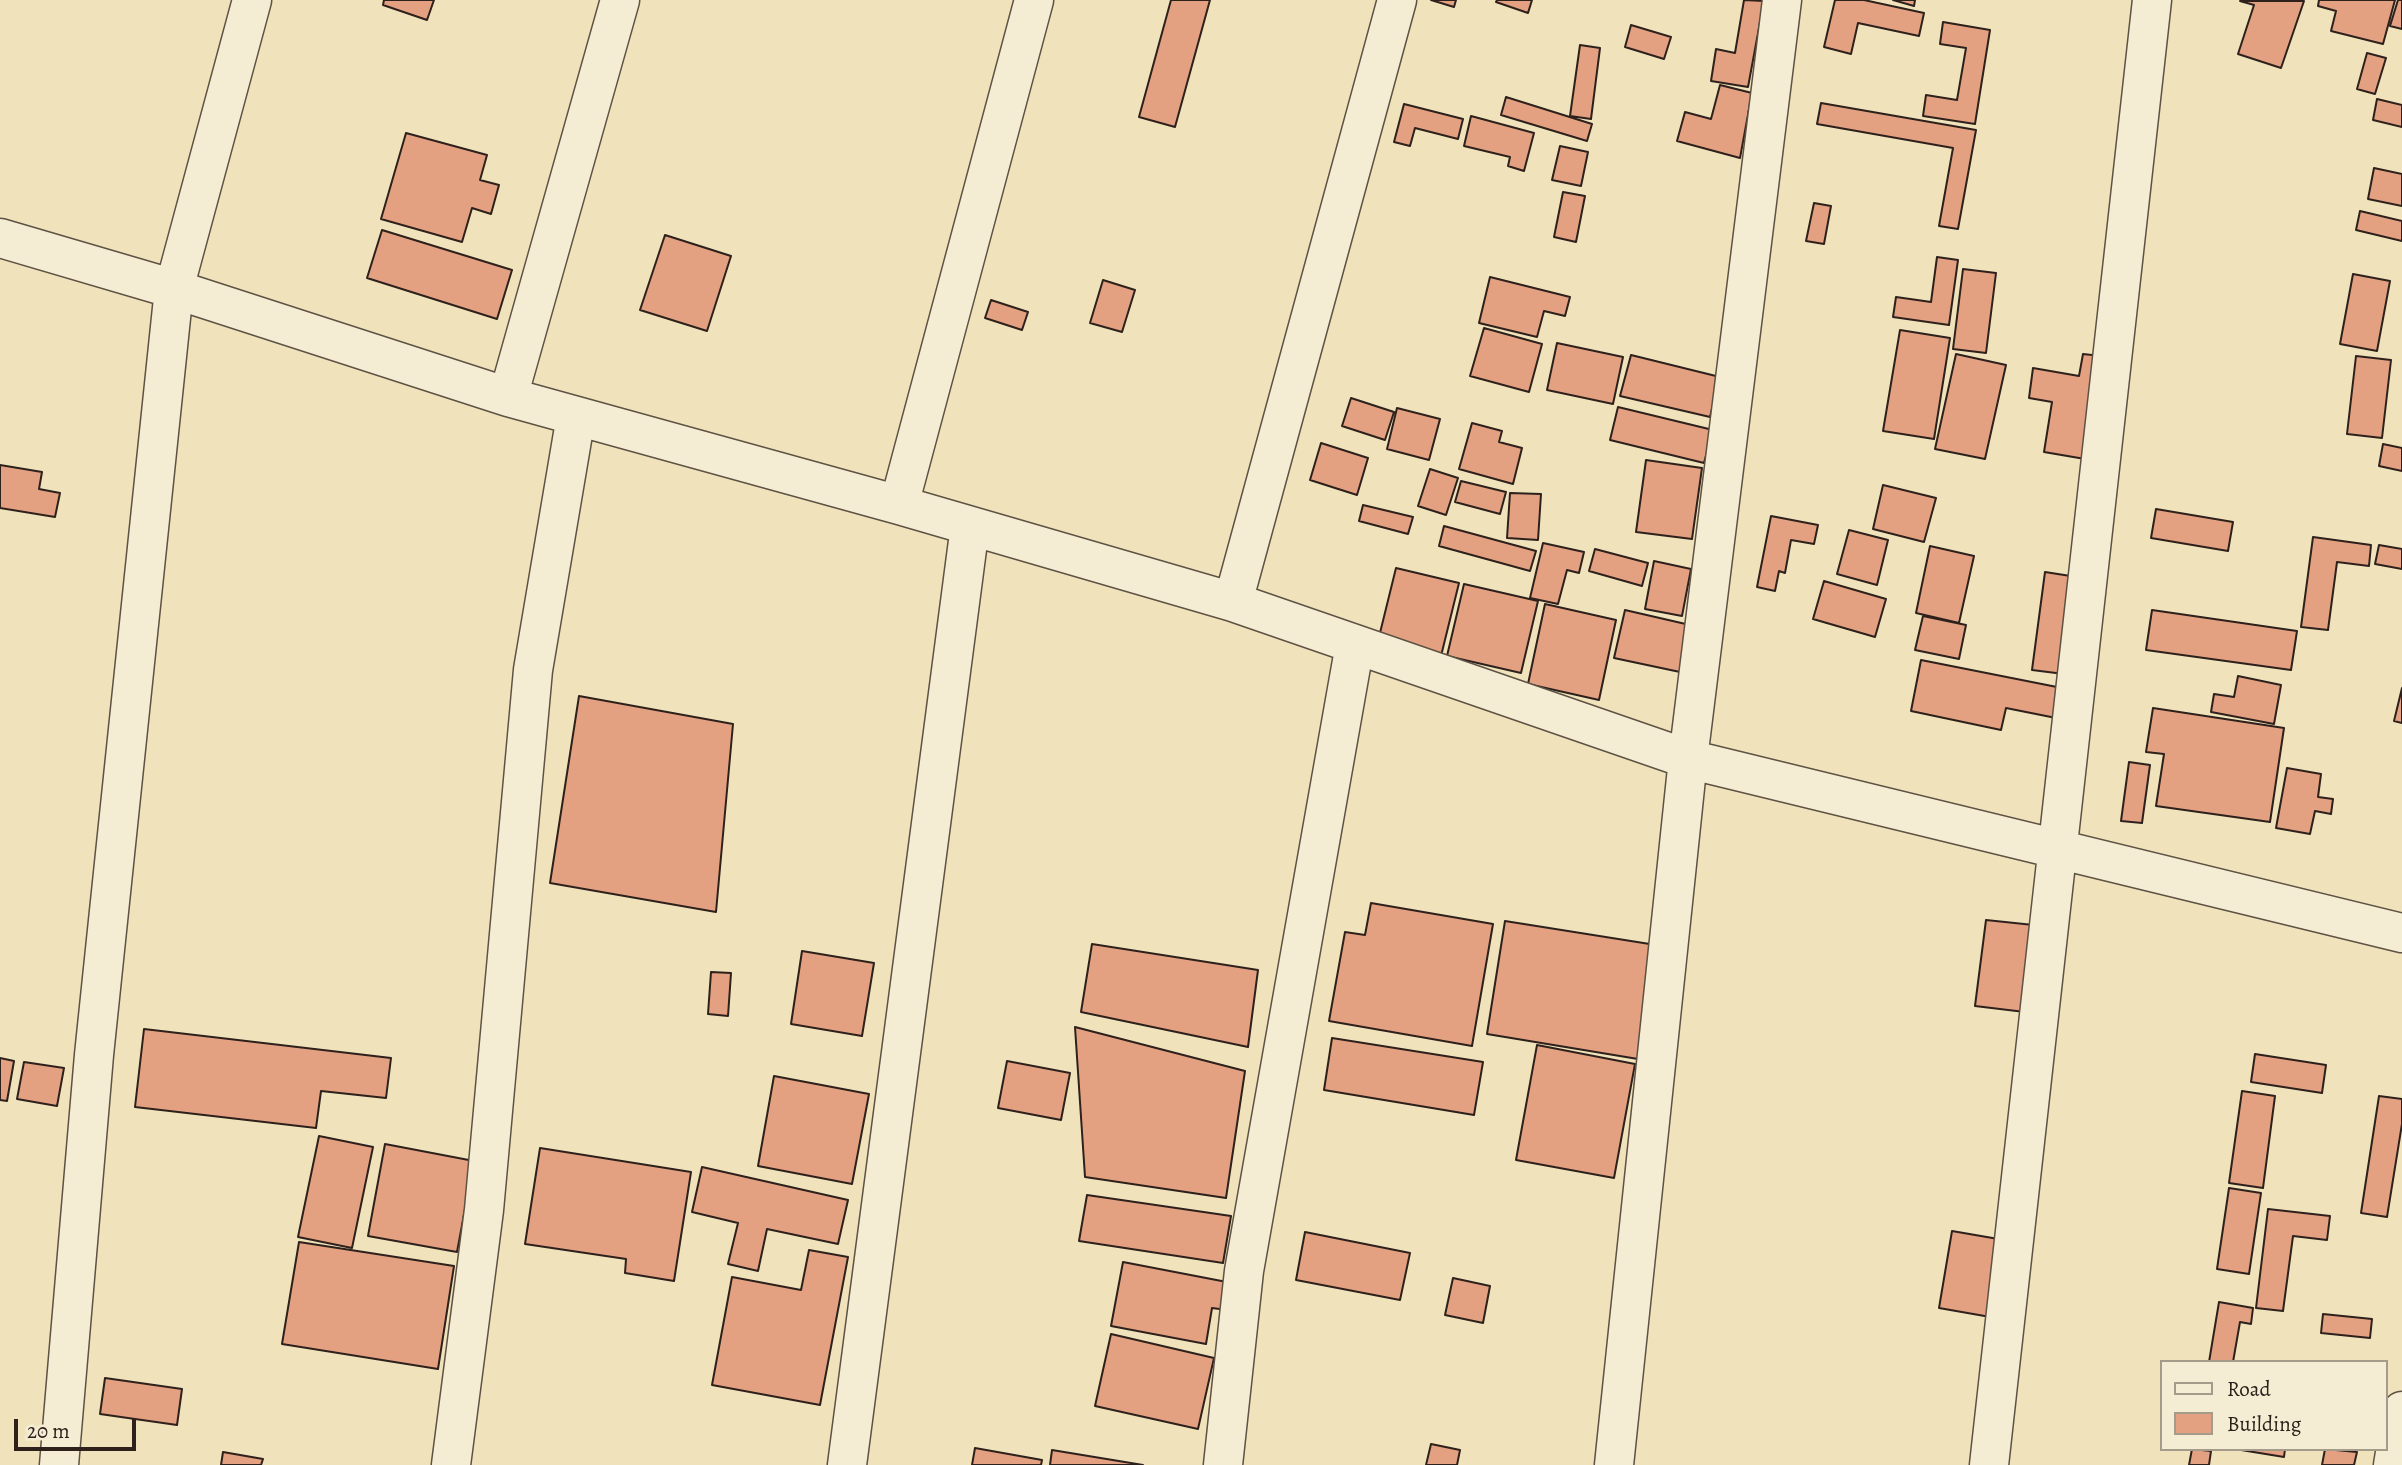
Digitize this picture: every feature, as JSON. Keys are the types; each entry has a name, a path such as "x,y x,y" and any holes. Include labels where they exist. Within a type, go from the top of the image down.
{"street":[{"path":"59,1465 94,1055 174,289 252,0"},
{"path":"508,397 620,0"},
{"path":"899,505 1034,0"},
{"path":"1233,602 1397,0"},
{"path":"1614,1465 1688,760 1782,0"},
{"path":"1989,1465 2152,0"},
{"path":"0,238 174,289 508,397 899,505 1233,602 1688,760 2402,933"},
{"path":"451,1465 484,1210 533,670 576,416"},
{"path":"847,1465 970,526"},
{"path":"1223,1465 1244,1271 1355,644"},
{"path":"2393,1465 2402,1410"}],"building":[{"path":"384,0 434,0 427,20 383,5"},
{"path":"1171,0 1210,0 1175,127 1139,117"},
{"path":"1431,0 1456,0 1454,7"},
{"path":"1532,0 1528,13 1496,2"},
{"path":"1744,0 1764,1 1748,87 1711,81 1716,49 1735,53"},
{"path":"1835,0 1864,0 1924,13 1919,36 1858,23 1851,54 1824,47"},
{"path":"1893,0 1915,0 1914,6"},
{"path":"2319,0 2395,0 2383,44 2331,31 2336,11 2318,6"},
{"path":"2398,0 2402,0 2402,29 2390,26"},
{"path":"2240,1 2304,1 2281,68 2238,54 2254,5"},
{"path":"1943,22 1990,30 1975,124 1923,116 1926,95 1957,100 1966,48 1940,44"},
{"path":"1631,25 1671,37 1664,59 1625,47"},
{"path":"1580,45 1600,48 1591,119 1570,116"},
{"path":"2367,53 2386,58 2375,94 2357,89"},
{"path":"1720,85 1752,93 1740,158 1677,141 1685,112 1711,119"},
{"path":"1506,97 1592,124 1587,141 1501,115"},
{"path":"2377,99 2402,105 2402,127 2373,120"},
{"path":"1821,103 1976,130 1958,229 1939,226 1953,148 1817,124"},
{"path":"1404,104 1463,119 1458,139 1415,128 1410,146 1394,142"},
{"path":"1471,116 1534,133 1524,171 1508,166 1510,157 1464,146"},
{"path":"406,133 487,155 480,180 499,185 491,214 472,208 462,242 381,219"},
{"path":"1560,146 1588,152 1581,186 1552,180"},
{"path":"2374,168 2402,174 2402,206 2368,199"},
{"path":"1563,192 1585,196 1576,242 1554,237"},
{"path":"1814,203 1831,206 1824,244 1806,241"},
{"path":"2360,211 2402,221 2402,241 2356,230"},
{"path":"382,230 512,270 497,319 367,278"},
{"path":"665,235 731,256 707,331 640,310"},
{"path":"1937,257 1958,260 1949,325 1893,317 1896,297 1931,302"},
{"path":"1963,269 1996,273 1986,353 1953,349"},
{"path":"2353,274 2390,281 2377,351 2340,344"},
{"path":"1490,277 1570,297 1565,316 1544,311 1537,337 1479,323"},
{"path":"1103,280 1135,290 1122,332 1090,323"},
{"path":"991,300 1028,312 1022,330 985,318"},
{"path":"1484,328 1542,344 1529,392 1470,376"},
{"path":"1900,330 1950,338 1934,439 1883,431"},
{"path":"1557,343 1623,357 1613,404 1547,390"},
{"path":"1956,354 2006,365 1985,459 1935,449"},
{"path":"2083,354 2101,356 2085,459 2044,452 2052,402 2029,398 2033,368 2079,376"},
{"path":"1631,355 1720,377 1710,417 1620,396"},
{"path":"2356,356 2391,360 2382,438 2347,434"},
{"path":"1351,398 1394,412 1385,440 1342,426"},
{"path":"1618,407 1713,430 1704,463 1610,440"},
{"path":"1397,408 1440,419 1429,460 1387,449"},
{"path":"1472,423 1502,431 1499,442 1522,448 1513,484 1459,469"},
{"path":"1321,443 1368,458 1357,495 1310,480"},
{"path":"2383,444 2402,448 2402,471 2379,466"},
{"path":"1646,460 1702,468 1692,539 1636,532"},
{"path":"0,465 42,472 39,489 60,493 55,517 0,508"},
{"path":"1430,469 1458,478 1446,515 1418,506"},
{"path":"1461,481 1506,492 1500,514 1455,502"},
{"path":"1883,485 1936,498 1924,542 1873,529"},
{"path":"1510,493 1541,494 1538,540 1507,538"},
{"path":"1363,505 1413,517 1408,534 1359,521"},
{"path":"2156,509 2233,522 2228,551 2151,538"},
{"path":"1771,516 1818,525 1814,544 1791,540 1785,573 1779,571 1775,591 1757,587"},
{"path":"1444,526 1536,551 1530,571 1439,546"},
{"path":"1849,530 1888,540 1877,585 1837,574"},
{"path":"2313,537 2371,545 2369,566 2337,562 2328,630 2301,627"},
{"path":"1543,543 1584,552 1579,573 1567,570 1558,604 1530,598"},
{"path":"2379,545 2402,549 2402,569 2375,564"},
{"path":"1930,546 1974,556 1959,623 1916,613"},
{"path":"1595,549 1648,563 1642,586 1589,571"},
{"path":"1654,561 1691,569 1682,616 1645,609"},
{"path":"1396,568 1459,583 1441,656 1378,641"},
{"path":"2045,572 2077,577 2064,674 2032,670"},
{"path":"1824,581 1886,599 1875,637 1813,619"},
{"path":"1464,584 1538,601 1521,673 1447,656"},
{"path":"1545,604 1616,620 1599,700 1528,684"},
{"path":"1625,610 1690,625 1680,672 1614,658"},
{"path":"2152,610 2297,631 2291,670 2146,650"},
{"path":"1923,616 1966,625 1959,659 1915,650"},
{"path":"1921,660 2067,689 2061,719 2006,708 2001,730 1911,711"},
{"path":"2238,676 2281,685 2274,724 2211,712 2214,694 2234,697"},
{"path":"2402,688 2402,723 2394,721"},
{"path":"579,696 733,724 716,912 550,883"},
{"path":"2153,708 2284,728 2270,822 2156,806 2164,754 2146,752"},
{"path":"2129,762 2150,765 2142,823 2121,821"},
{"path":"2287,768 2321,774 2318,797 2333,799 2331,814 2315,811 2310,834 2276,828"},
{"path":"1371,903 1493,924 1472,1046 1329,1021 1345,932 1365,935"},
{"path":"1986,920 2043,926 2033,1013 1975,1006"},
{"path":"1505,921 1656,945 1638,1059 1487,1034"},
{"path":"1092,944 1258,970 1248,1047 1081,1012"},
{"path":"802,951 874,963 862,1036 791,1024"},
{"path":"711,972 731,973 728,1016 708,1014"},
{"path":"1075,1027 1245,1071 1226,1198 1085,1177"},
{"path":"144,1029 391,1058 386,1098 321,1091 316,1128 135,1107"},
{"path":"1332,1038 1483,1062 1474,1115 1324,1090"},
{"path":"1537,1045 1635,1064 1614,1178 1516,1160"},
{"path":"2255,1054 2326,1065 2322,1093 2251,1082"},
{"path":"0,1058 14,1061 7,1101 0,1100"},
{"path":"1007,1061 1070,1073 1061,1120 998,1108"},
{"path":"24,1062 64,1068 57,1106 17,1099"},
{"path":"774,1076 869,1094 852,1184 758,1166"},
{"path":"2242,1091 2275,1096 2263,1188 2229,1183"},
{"path":"2379,1096 2402,1099 2402,1124 2387,1217 2361,1213"},
{"path":"319,1136 373,1147 352,1248 298,1237"},
{"path":"385,1144 474,1161 457,1252 368,1236"},
{"path":"540,1148 691,1172 674,1281 625,1273 626,1259 525,1244"},
{"path":"702,1167 848,1200 838,1244 767,1229 758,1271 728,1264 738,1223 692,1212"},
{"path":"2229,1188 2261,1193 2249,1274 2217,1269"},
{"path":"1087,1195 1231,1216 1223,1263 1079,1241"},
{"path":"2268,1209 2330,1216 2327,1240 2293,1236 2283,1311 2256,1308"},
{"path":"1952,1231 2010,1241 1996,1318 1939,1308"},
{"path":"1305,1232 1410,1253 1400,1300 1296,1280"},
{"path":"299,1242 454,1266 438,1369 282,1344"},
{"path":"809,1250 848,1257 820,1405 712,1385 732,1277 801,1290"},
{"path":"1123,1262 1232,1283 1227,1310 1212,1308 1206,1344 1111,1326"},
{"path":"1453,1278 1490,1286 1483,1323 1445,1315"},
{"path":"2219,1302 2253,1308 2251,1324 2240,1322 2233,1360 2209,1360"},
{"path":"2323,1314 2372,1319 2370,1338 2321,1333"},
{"path":"1111,1334 1214,1358 1198,1429 1095,1406"},
{"path":"105,1378 182,1389 177,1425 100,1414"},
{"path":"1431,1444 1460,1450 1457,1465 1426,1465"},
{"path":"975,1448 1042,1460 1041,1465 972,1465"},
{"path":"1052,1450 1143,1465 1050,1465"},
{"path":"2192,1451 2211,1451 2209,1465 2189,1465"},
{"path":"2247,1451 2285,1451 2284,1457"},
{"path":"2325,1451 2357,1452 2354,1465 2322,1465"},
{"path":"223,1452 263,1459 261,1465 221,1465"}]}
